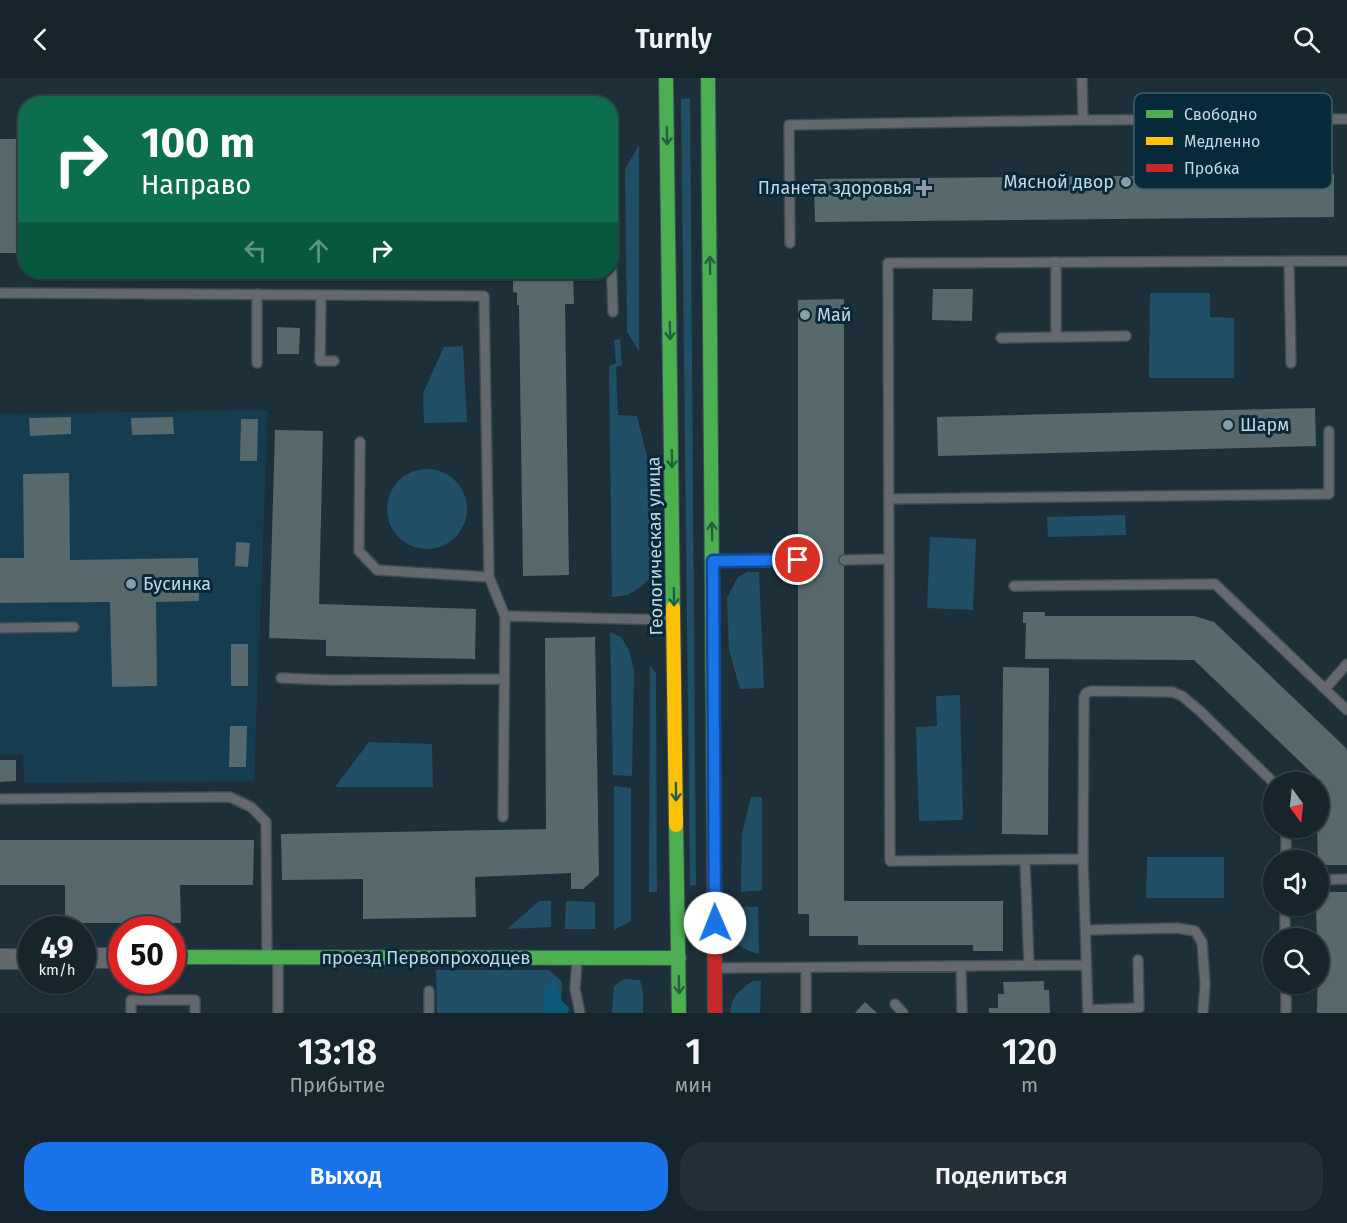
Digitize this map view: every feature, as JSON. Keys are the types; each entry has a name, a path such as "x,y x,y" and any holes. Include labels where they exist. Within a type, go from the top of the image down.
{"main road":[{"name":"Геологическая улица","path":"666,78 679,1013"},
{"path":"708,78 716,1013"},
{"name":"проезд Первопроходцев","path":"186,957 679,958"}],"street":[{"path":"0,959 18,959"}],"lane":[{"path":"1082,78 1083,120"},
{"path":"1332,119 1347,119"},
{"path":"790,243 789,125 1134,120"},
{"path":"1289,261 1291,363"},
{"path":"1083,859 890,861 888,263 1347,261"},
{"path":"1056,262 1056,337"},
{"path":"612,279 613,312"},
{"path":"0,293 484,296 489,577 505,616 503,817"},
{"path":"257,294 257,363"},
{"path":"321,295 320,362 334,361"},
{"path":"1001,338 1126,336"},
{"path":"889,499 1329,494 1329,431"},
{"path":"360,442 360,551 376,570 489,577"},
{"path":"844,560 889,559"},
{"path":"713,561 798,560"},
{"path":"1014,586 1215,584 1347,710"},
{"path":"505,616 674,621"},
{"path":"0,628 74,627"},
{"path":"1325,689 1347,664"},
{"path":"281,678 504,679"},
{"path":"1138,960 1139,1008 1088,1011 1083,859 1084,698 1086,693 1091,691 1173,692 1182,696 1263,772"},
{"path":"0,799 230,797 251,807 266,822 272,957 278,1013"},
{"path":"1025,860 1029,965"},
{"path":"1329,880 1347,879"},
{"path":"1086,930 1177,928 1195,932 1202,942 1203,1013"},
{"path":"577,959 575,989 580,1013"},
{"path":"716,968 1086,965"},
{"path":"961,966 962,1013"},
{"path":"806,968 806,1013"},
{"path":"429,991 429,1013"},
{"path":"1286,994 1286,1013"},
{"path":"131,1013 131,1000 195,1000 195,1013"},
{"path":"895,1004 903,1013"}],"shaded area":[{"path":"690,98 696,885 690,886 681,99"},
{"path":"639,145 639,351 627,332 625,169"},
{"path":"1150,293 1210,293 1210,317 1234,318 1234,378 1149,378"},
{"path":"620,339 622,365 616,367 618,415 637,416 653,481 654,566 648,580 639,588 628,595 612,597 609,366 616,363 614,340"},
{"path":"463,346 467,422 424,423 423,393 444,347"},
{"name":"Бусинка","path":"268,410 254,781 24,783 23,755 0,755 0,414"},
{"path":"419,469 435,469 449,476 460,487 467,501 464,524 449,542 435,549 419,549 405,542 394,531 387,517 387,501 394,487 405,476"},
{"path":"1125,515 1126,535 1048,537 1047,517"},
{"path":"930,537 976,539 973,610 927,608"},
{"path":"747,572 759,572 764,688 740,689 729,650 727,598 738,577"},
{"path":"610,632 621,637 629,650 634,670 632,776 613,775"},
{"path":"650,666 656,673 657,892 649,892"},
{"path":"960,695 963,820 919,821 916,727 937,726 936,696"},
{"path":"369,742 432,744 433,787 335,787"},
{"path":"614,786 631,788 631,921 614,930"},
{"path":"751,797 762,797 762,890 741,892 742,834"},
{"path":"1147,857 1224,857 1224,898 1146,898"},
{"path":"539,901 551,901 551,927 507,929"},
{"path":"566,901 595,902 595,929 565,929"},
{"path":"728,906 758,907 759,954 742,947 733,937"},
{"path":"436,970 549,970 562,982 561,1013 437,1013"},
{"path":"555,979 561,1000 569,1008 568,1013 540,1013 544,1006 545,988"},
{"path":"624,979 640,980 643,993 643,1013 612,1013 614,986"},
{"path":"753,981 761,981 760,1013 730,1013 732,1002 737,994"}],"building":[{"path":"0,139 18,139 18,253 0,253"},
{"path":"1332,174 1334,174 1334,217 815,222 814,179 1134,176 1134,189 1332,189"},
{"path":"513,279 573,279 574,304 565,304 569,575 523,576 519,305 517,305 517,293 513,292"},
{"path":"933,289 973,289 972,321 932,320"},
{"path":"844,299 844,901 1003,901 1003,951 973,951 973,945 858,945 858,936 809,936 809,914 798,914 798,300"},
{"path":"277,327 300,328 299,354 277,354"},
{"path":"1315,408 1316,446 938,456 937,417"},
{"path":"71,417 71,434 30,436 29,418"},
{"path":"173,417 174,434 132,435 131,418"},
{"path":"241,419 258,419 257,461 240,461"},
{"path":"275,430 323,431 319,604 476,609 475,659 326,656 326,640 269,638"},
{"path":"69,473 70,560 198,558 199,601 156,602 157,686 112,687 110,602 0,603 0,558 24,558 23,474"},
{"path":"236,542 250,543 248,567 235,566"},
{"path":"1023,612 1045,612 1045,616 1194,616 1214,622 1346,748 1347,865 1329,865 1329,850 1318,850 1317,838 1329,838 1329,772 1311,772 1194,660 1025,659 1026,623 1023,623"},
{"path":"595,637 599,875 583,889 571,889 571,873 475,877 476,917 363,919 363,879 282,880 281,834 546,829 545,638"},
{"path":"231,644 248,644 248,686 231,686"},
{"path":"1003,667 1049,668 1048,835 1002,834"},
{"path":"230,726 247,726 246,767 229,767"},
{"path":"0,760 16,760 16,781 0,782"},
{"path":"0,840 254,840 253,885 180,885 181,916 108,916 108,923 96,923 96,916 65,916 65,885 0,885"},
{"path":"1329,892 1347,892 1347,1013 1317,1013 1317,994 1329,994 1329,928 1317,928 1316,916 1329,916"},
{"path":"1044,981 1044,990 1049,990 1050,1013 989,1013 989,1008 998,1008 998,994 1004,994 1003,982"},
{"path":"865,1002 877,1013 855,1013"}],"traffic: fast":[{"path":"666,78 673,608"},
{"path":"708,78 714,841"},
{"path":"676,825 679,1013"},
{"path":"186,957 679,958"}],"traffic: slow":[{"path":"673,608 676,825"}],"traffic: jam":[{"path":"714,841 715,1013"}],"place":[{"name":"Мясной двор","path":"1126,182"},
{"name":"Планета здоровья","path":"924,188"},
{"name":"Май","path":"805,315"},
{"name":"Шарм","path":"1228,425"},
{"name":"Бусинка","path":"131,584"}],"route":[{"path":"715,923 713,561 798,560"}]}
